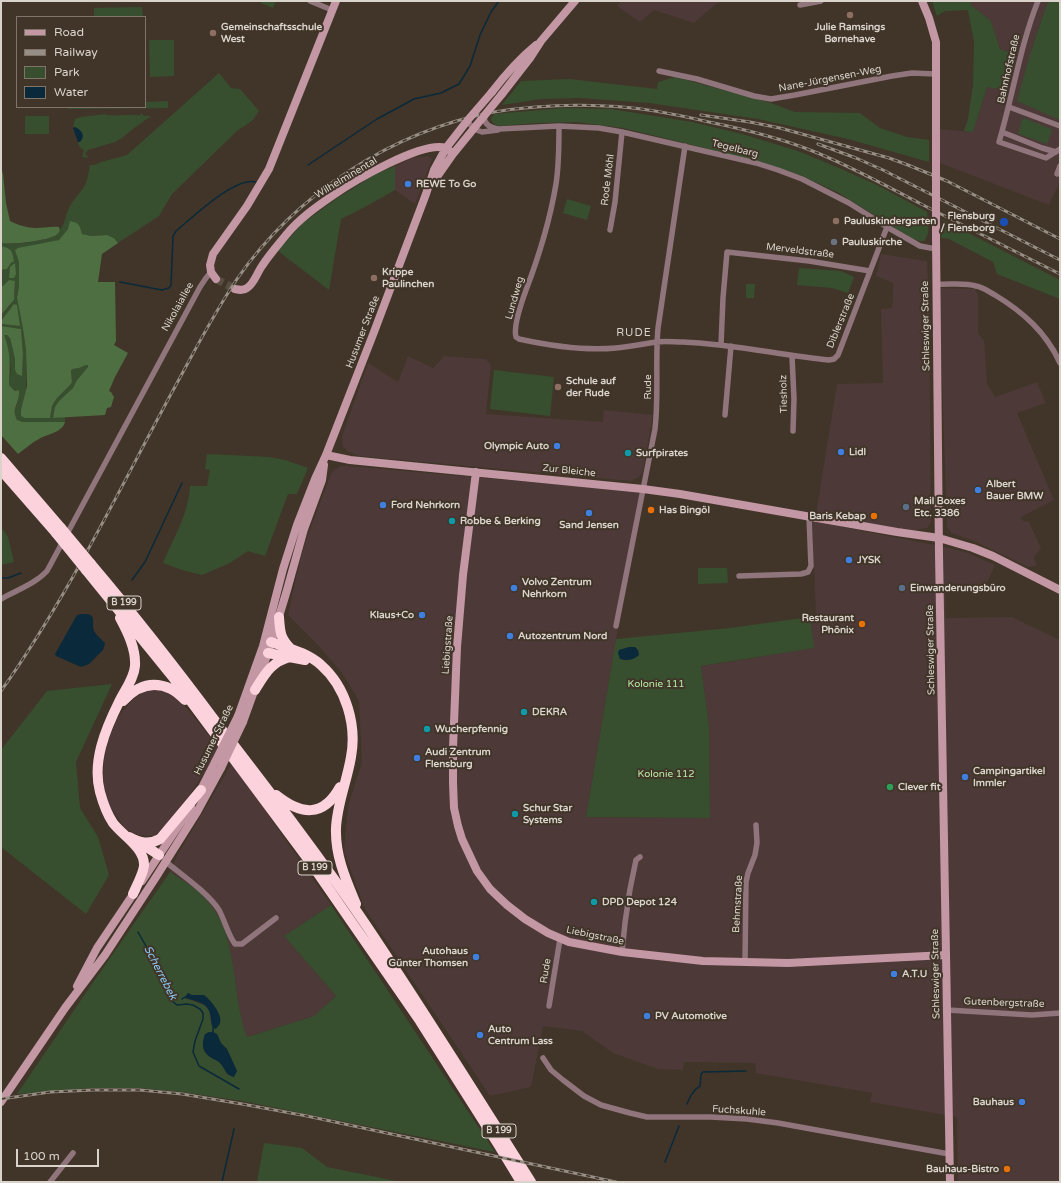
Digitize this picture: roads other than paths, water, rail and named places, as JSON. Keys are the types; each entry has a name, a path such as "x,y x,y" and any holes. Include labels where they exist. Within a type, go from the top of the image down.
{"highway":[{"name":"B 199","path":"1,458 89,567 107,595 198,710 308,859 420,1021 498,1144 520,1182"},
{"name":"B 199","path":"1,470 59,530"},
{"name":"B 199","path":"89,567 113,589 179,672 266,786 365,924 531,1182"},
{"path":"107,595 127,632 134,650 135,659 131,680 114,712 103,740 98,766 98,783 102,801 113,823 122,833 160,859"},
{"path":"279,617 282,637 291,653"},
{"path":"268,646 321,665 331,675 345,697 352,724 353,738 351,757 337,812 337,852 344,874 365,924"},
{"path":"255,690 267,671 274,664 291,653"},
{"path":"114,712 131,693 141,687 153,685 164,686 172,689 198,710"},
{"path":"266,786 284,801 301,809 312,810 332,801 341,786 347,771"},
{"path":"137,844 154,842 160,839 201,790"},
{"path":"133,894 144,868 144,860 137,844"}],"main road":[{"name":"Nikolaiallee","path":"214,276 210,265 213,254 250,200 268,169 336,1"},
{"name":"Husumer Straße","path":"426,194 453,154 474,130 530,58 541,41 575,1"},
{"name":"Schleswiger Straße","path":"922,1 935,37 937,57 936,284 946,1010 950,1182"},
{"name":"Husumer Straße","path":"65,1008 97,948 133,894 197,812 218,765 255,690 268,646 290,545 374,332 434,170 446,148 492,92 525,54 541,41"},
{"path":"446,148 453,154"},
{"name":"Wilhelminental","path":"235,289 243,290 249,286 269,256 287,233 314,208 334,194 408,155 424,150 446,148"},
{"name":"Husumer Straße","path":"240,719 279,617 304,529 322,480 326,455"},
{"name":"Zur Bleiche","path":"326,455 350,460 680,494 901,533 939,538 974,548 993,556 1060,590"},
{"name":"Liebigstraße","path":"476,472 463,575 456,671 453,783 454,808 458,826 477,871 490,889 524,919 548,934 560,939 622,952 690,960 745,963 788,963 946,955"},
{"name":"Husumer Straße","path":"1,1102 65,1008 105,955 201,790 218,765"}],"street":[{"path":"310,1 332,10"},
{"path":"800,5 821,1"},
{"name":"Bahnhofstraße","path":"1038,1 1031,18 999,142 1046,158 1058,151"},
{"name":"Nane-Jürgensen-Weg","path":"659,71 754,96 770,98 795,95 912,73 936,74"},
{"path":"1009,107 1060,126"},
{"name":"Tegelbarg","path":"484,116 486,123 493,128 576,126 622,132 753,162 792,175 836,196 920,246 936,249"},
{"path":"468,121 474,130"},
{"name":"Lundweg","path":"559,126 556,184 541,249 518,314 515,334 516,338 557,346 587,348 615,348 657,342"},
{"name":"Tegelbarg","path":"474,130 482,132 512,128"},
{"name":"Rode Möhl","path":"610,230 615,202 622,132"},
{"path":"1002,132 1042,148 1058,151"},
{"name":"Rude","path":"616,626 655,429 657,413 657,342 685,146"},
{"path":"1057,174 1060,166"},
{"name":"Diblerstraße","path":"657,342 690,342 731,346 792,356 828,360 834,359 838,355 887,227"},
{"name":"Merveldstraße","path":"721,345 727,252 810,261 870,271"},
{"name":"Nikolaiallee","path":"1,598 42,577 47,570 200,287 206,278 214,276"},
{"path":"936,284 974,285 1005,301 1031,321 1055,352 1060,363"},
{"path":"726,415 731,346"},
{"name":"Tiesholz","path":"792,356 794,431"},
{"path":"739,576 801,574 808,572 811,566 810,517"},
{"name":"Behmstraße","path":"745,963 746,882 755,855 757,843 756,824"},
{"path":"622,952 630,889 636,860 640,857"},
{"path":"160,859 203,892 218,909 235,944 242,944 276,918"},
{"name":"Rude","path":"549,1006 560,939"},
{"name":"Gutenbergstraße","path":"946,1010 1032,1015 1060,1013"},
{"name":"Fuchskuhle","path":"543,1058 551,1070 584,1096 601,1104 630,1114 647,1117 711,1117 747,1119 778,1123 949,1154"},
{"path":"50,1182 73,1153"}],"water":[{"path":"75,127 80,130 83,135 80,142 78,142 73,128"},
{"path":"82,614 92,616 94,631 105,643 103,650 89,664 81,667 56,656 55,654 77,615"},
{"path":"635,647 638,650 639,655 630,660 620,659 618,653 619,650"},
{"path":"188,993 192,995 204,995 209,1000 220,1016 220,1024 216,1029 213,1028 208,1009 198,1002 185,998"},
{"path":"209,1032 217,1034 221,1043 227,1049 237,1071 234,1077 229,1075 219,1062 206,1054 203,1047 203,1040 205,1034"}],"waterway":[{"path":"308,165 377,119 414,99 441,93 459,84 470,66 480,35 491,12 499,1"},
{"path":"120,282 162,290 169,288 171,285 173,236 176,231 214,199 226,191 237,185 247,182 256,182"},
{"path":"132,580 145,562 182,483"},
{"path":"1,578 8,578 21,573"},
{"name":"Scherrebek","path":"138,932 163,976 172,1001 177,1005 193,1005 200,1009 203,1013 203,1019 195,1041 193,1052 199,1066 239,1089"},
{"path":"687,1104 691,1096 700,1086 701,1074 703,1072 746,1071"},
{"path":"665,1162 679,1126"},
{"name":"Scherrebek","path":"222,1182 234,1129"}],"tunnel":[{"path":"216,279 235,289"}],"railway":[{"path":"1,691 25,656 70,583 202,336 237,279 261,248 288,220 317,194 349,171 383,151 419,134 456,121 494,112 550,106 578,105 632,108 658,111 696,119 773,137 825,156 1060,274"},
{"path":"701,115 780,128 889,158 947,181 1060,239"},
{"path":"818,144 883,170 1060,260"},
{"path":"1,1099 50,1092 93,1090 140,1090 182,1094 307,1116 616,1182"}],"place":[{"name":"Julie Ramsings Børnehave","path":"850,15"},
{"name":"Gemeinschaftsschule West","path":"213,33"},
{"name":"REWE To Go","path":"408,184"},
{"name":"Pauluskindergarten","path":"836,221"},
{"name":"Flensburg / Flensborg","path":"1004,222"},
{"name":"Pauluskirche","path":"834,242"},
{"name":"Krippe Paulinchen","path":"374,278"},
{"name":"Schule auf der Rude","path":"558,387"},
{"name":"Olympic Auto","path":"557,446"},
{"name":"Lidl","path":"841,452"},
{"name":"Surfpirates","path":"628,453"},
{"name":"Albert Bauer BMW","path":"978,490"},
{"name":"Ford Nehrkorn","path":"383,505"},
{"name":"Mail Boxes Etc. 3386","path":"906,507"},
{"name":"Has Bingöl","path":"651,510"},
{"name":"Sand Jensen","path":"589,513"},
{"name":"Baris Kebap","path":"874,516"},
{"name":"Robbe & Berking","path":"452,521"},
{"name":"JYSK","path":"849,560"},
{"name":"Volvo Zentrum Nehrkorn","path":"514,588"},
{"name":"Einwanderungsbüro","path":"902,588"},
{"name":"Klaus+Co","path":"422,615"},
{"name":"Restaurant Phönix","path":"862,624"},
{"name":"Autozentrum Nord","path":"510,636"},
{"name":"DEKRA","path":"524,712"},
{"name":"Wucherpfennig","path":"427,729"},
{"name":"Audi Zentrum Flensburg","path":"417,758"},
{"name":"Campingartikel Immler","path":"965,777"},
{"name":"Clever fit","path":"890,787"},
{"name":"Schur Star Systems","path":"515,814"},
{"name":"DPD Depot 124","path":"594,902"},
{"name":"Autohaus Günter Thomsen","path":"476,957"},
{"name":"A.T.U","path":"894,974"},
{"name":"PV Automotive","path":"647,1016"},
{"name":"Auto Centrum Lass","path":"480,1035"},
{"name":"Bauhaus","path":"1022,1102"},
{"name":"Bauhaus-Bistro","path":"1007,1169"}],"district":[{"name":"RUDE","path":"634,333"}],"park label":[{"name":"Kolonie 111","path":"656,684"},
{"name":"Kolonie 112","path":"666,774"}]}
